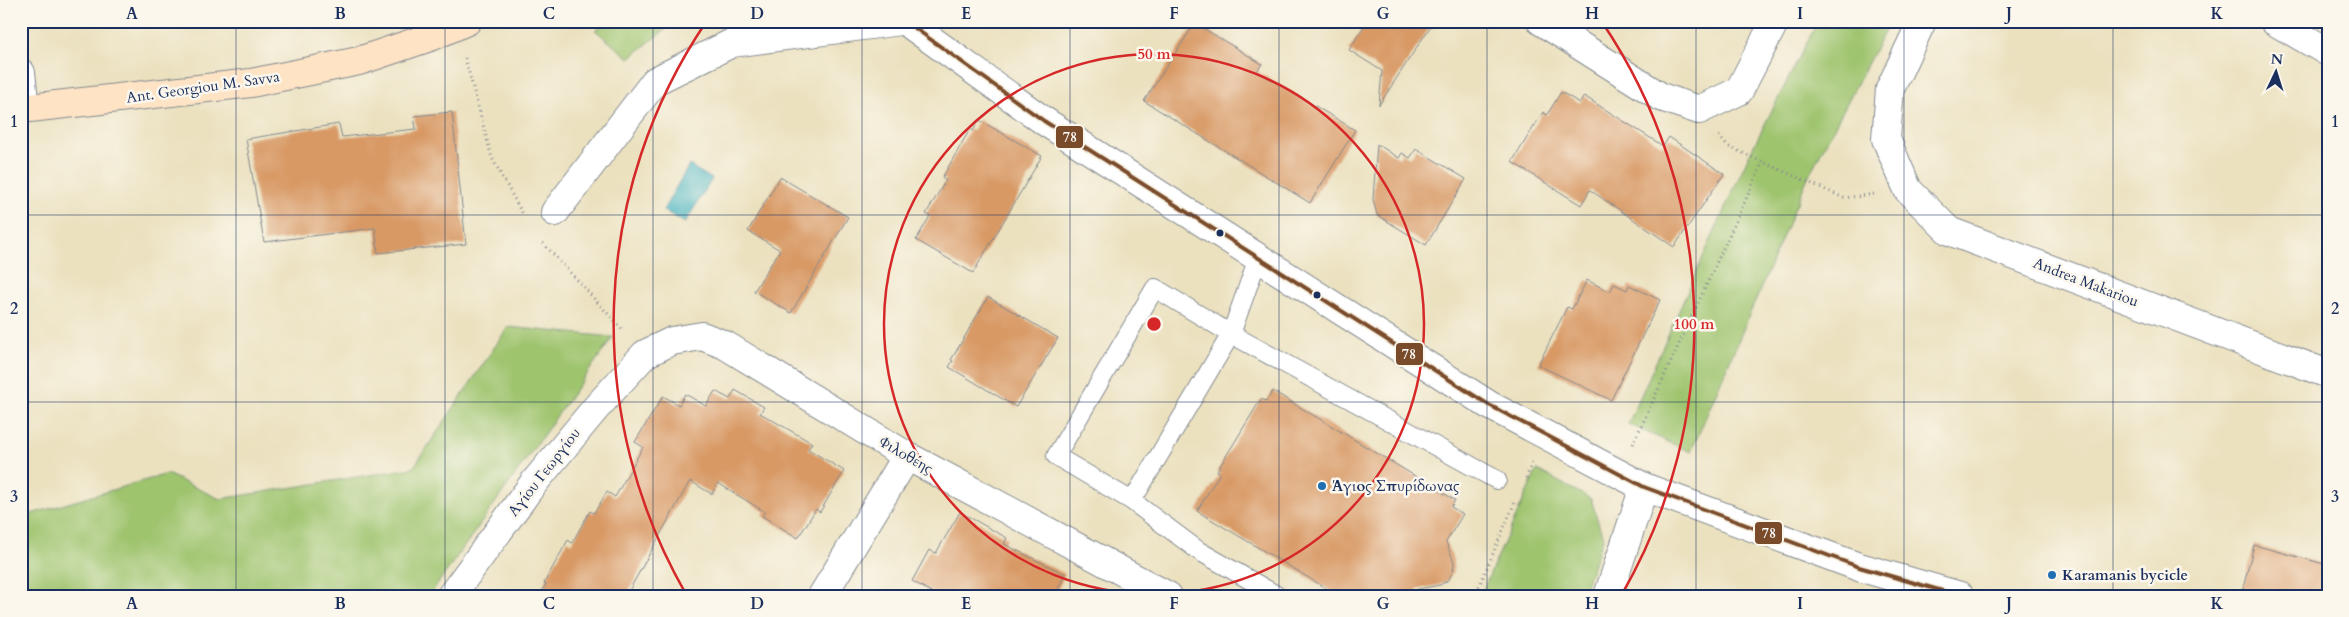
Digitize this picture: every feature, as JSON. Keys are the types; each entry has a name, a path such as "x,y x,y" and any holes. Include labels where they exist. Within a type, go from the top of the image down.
{"main road":[{"name":"Ant. Georgiou M. Savva","path":"23,109 251,83 359,61 434,36 467,21"}],"street":[{"path":"555,212 655,81 732,43 903,21 1044,121 1489,405 1544,435 1644,487 1859,567 1960,596"},
{"path":"1541,21 1661,97 1698,110 1739,91 1775,21"},
{"name":"Andrea Makariou","path":"1922,21 1890,89 1886,139 1908,190 1949,231 2328,374"},
{"path":"2274,21 2328,52"},
{"path":"21,73 23,109"},
{"name":"Φιλοθέης","path":"644,354 672,341 702,336 725,345 907,456 1168,596"},
{"name":"Αγίου Γεωργίου","path":"451,596 533,484 595,408 644,354"},
{"path":"822,596 907,456"},
{"path":"1608,596 1644,487"}],"lane":[{"path":"1132,501 1230,334 1258,258"},
{"path":"1278,596 1198,551 1132,501 1056,456 1156,288 1230,334 1497,480"}],"path":[{"path":"1698,110 1727,146 1844,198 1908,190"},
{"path":"1619,474 1763,162"},
{"path":"1525,480 1544,435"},
{"path":"1476,596 1517,497"}],"green space":[{"path":"608,21 676,21 629,58 595,30"},
{"path":"1818,21 1890,21 1808,177 1691,452 1628,424 1749,155"},
{"path":"508,327 613,337 429,596 21,596 21,517 167,474 220,499 413,468"},
{"path":"1537,470 1591,499 1603,538 1582,596 1480,596"}],"water":[{"path":"689,165 712,179 685,223 663,210"}],"building":[{"path":"1367,21 1434,21 1379,105 1382,71 1349,50"},
{"path":"1195,23 1262,64 1257,71 1355,130 1310,203 1144,101"},
{"path":"1561,92 1580,103 1584,96 1663,146 1669,137 1724,174 1674,247 1590,190 1581,205 1512,162 1543,112 1547,115"},
{"path":"452,112 466,244 378,253 375,228 264,242 246,139 339,124 342,137 416,129 414,116"},
{"path":"979,120 1042,156 973,273 916,240 930,216 926,214 946,180 942,178 970,129 973,131"},
{"path":"1377,144 1399,158 1402,153 1410,158 1416,149 1466,179 1426,245 1377,215 1373,199"},
{"path":"780,177 848,217 791,313 754,291 780,250 748,231"},
{"path":"1587,280 1610,292 1614,284 1627,290 1629,285 1660,300 1611,400 1538,365 1567,307 1572,309"},
{"path":"988,297 1058,338 1016,407 949,367 953,361 951,360"},
{"path":"735,390 764,407 760,413 812,443 808,449 844,471 820,512 816,509 798,538 762,516 765,512 718,483 712,494 690,481 626,596 540,596 546,584 544,583 568,540 572,543 590,511 594,513 607,492 615,497 643,447 635,442 663,396 679,405 685,394 706,406 715,391 730,399"},
{"name":"Άγιος Σπυρίδωνας","path":"1273,391 1455,500 1451,507 1463,514 1446,542 1454,562 1453,572 1448,580 1440,585 1418,589 1414,596 1339,596 1197,511 1220,473 1217,471 1261,399 1266,401"},
{"path":"960,512 1007,538 1004,544 1065,574 1055,596 938,596 912,581 929,550 936,553"},
{"path":"2254,545 2328,565 2328,596 2241,596"}],"transit line":[{"name":"78","path":"905,21 1044,121 1489,405 1644,487 1859,567 1960,596"}],"place":[{"name":"Άγιος Σπυρίδωνας","path":"1322,486"},
{"name":"Karamanis bycicle","path":"2052,575"}]}
